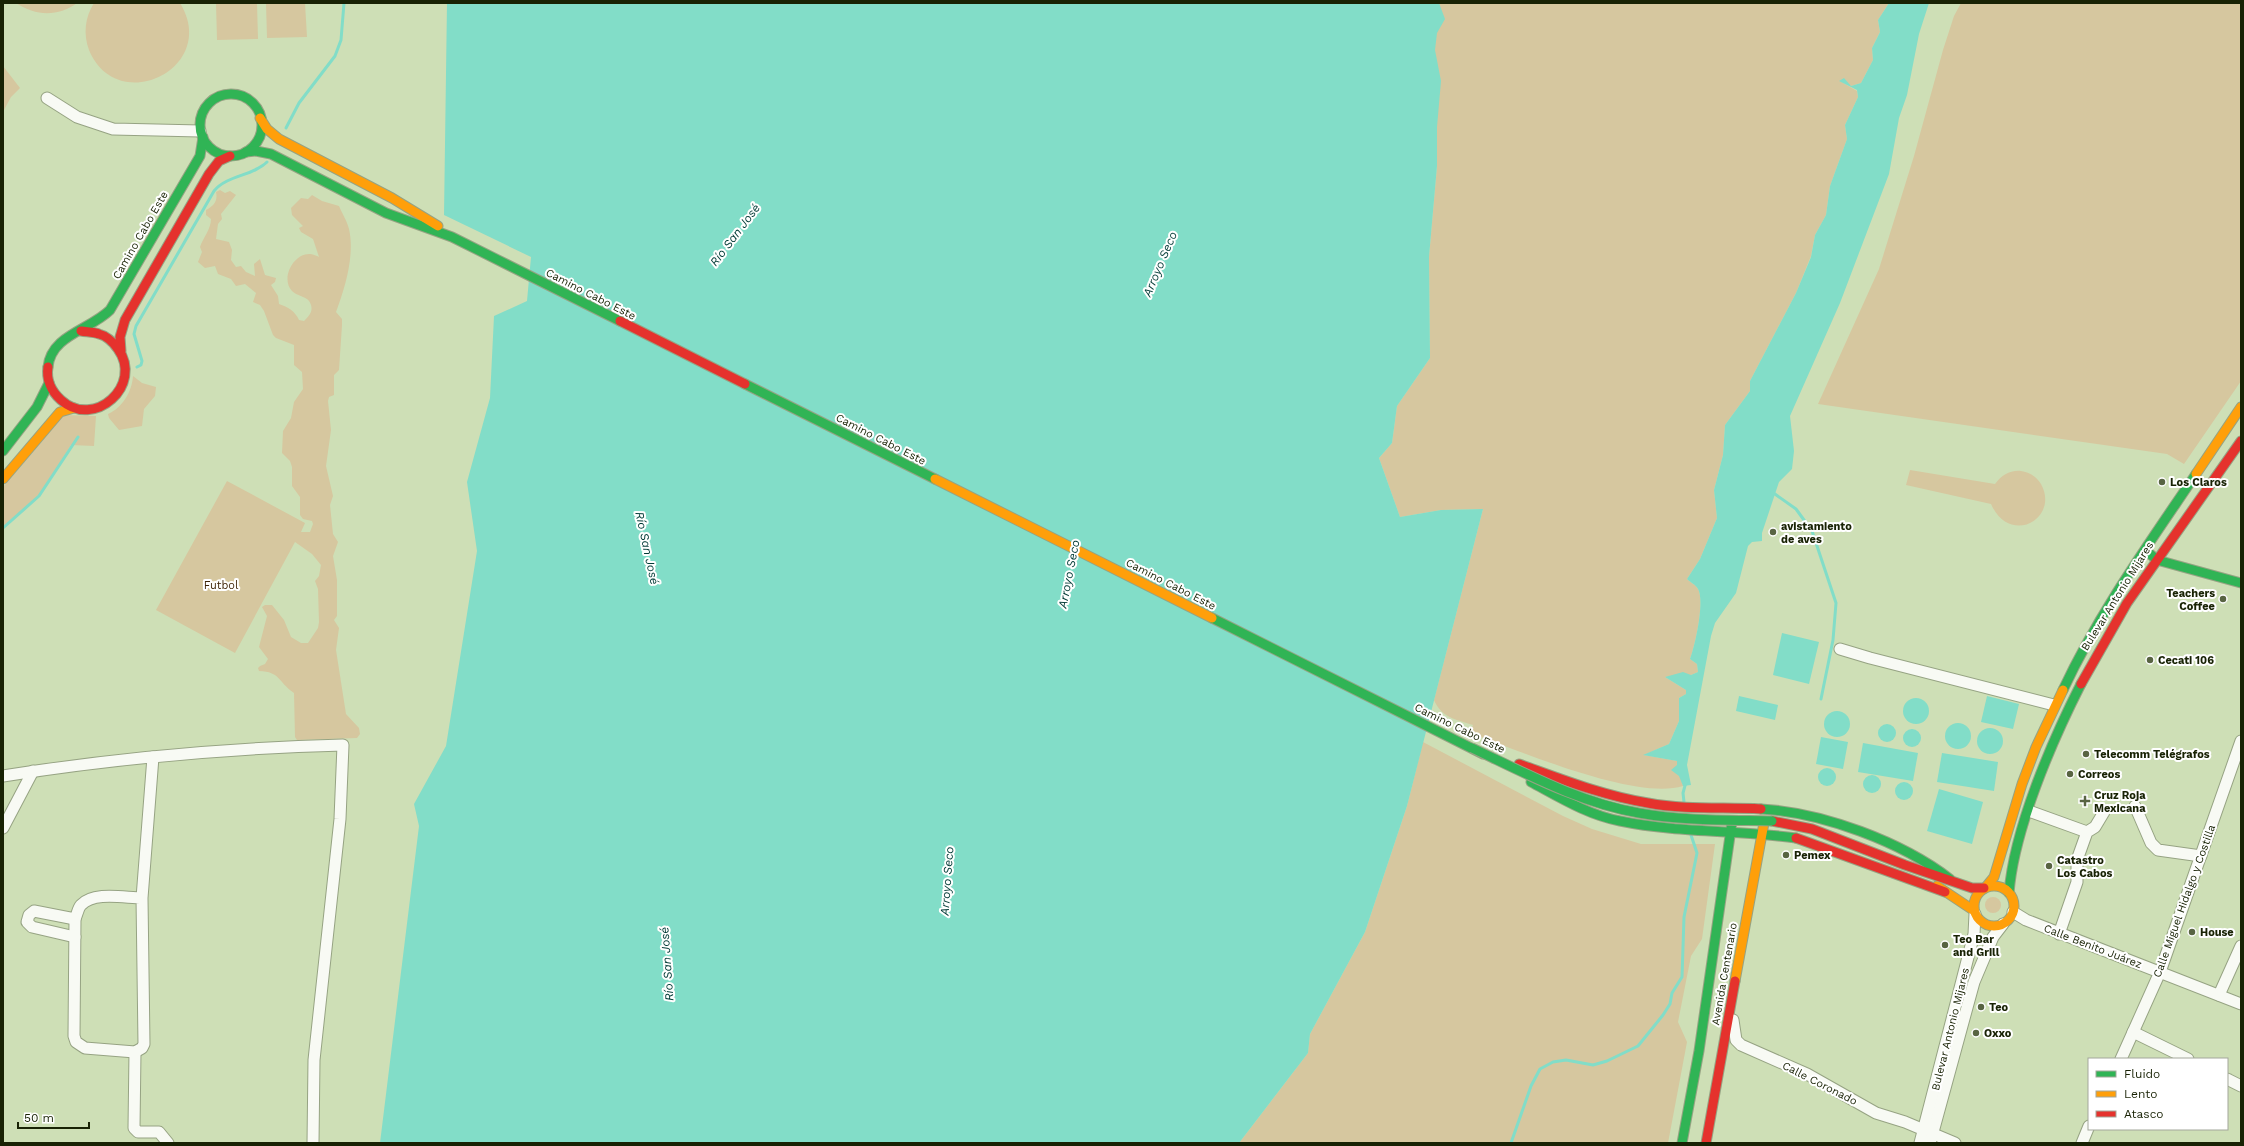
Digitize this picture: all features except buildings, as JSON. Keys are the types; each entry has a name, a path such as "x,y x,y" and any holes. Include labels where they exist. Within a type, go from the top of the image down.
{"main road":[{"path":"121,351 104,335 81,331 60,341 51,353 47,368 49,383 57,397 74,408 84,410 100,408 118,394 126,373 121,351 120,337 125,320 209,174 219,161 230,156 246,152 260,135 260,118 255,107 245,98 225,95 207,105 201,117 202,134 211,148 230,156"},
{"name":"Camino Cabo Este","path":"260,118 267,129 275,136 407,206 452,237"},
{"name":"Camino Cabo Este","path":"81,331 98,322 110,310 200,156 203,146 202,134"},
{"name":"Camino Cabo Este","path":"246,152 256,151 271,154 386,213 452,237 1472,748 1563,789 1625,810 1663,817 1772,821 1817,830 1905,866 1950,879 1972,888 1985,888"},
{"path":"3,451 7,440 42,400 49,383"},
{"name":"Bulevar Antonio Mijares","path":"1985,888 1994,876 1997,869 2022,784 2054,705 2098,620 2241,407"},
{"path":"3,479 60,412 74,408"},
{"name":"Bulevar Antonio Mijares","path":"2009,893 2012,869 2036,790 2066,715 2095,657 2141,582 2241,441"},
{"path":"2145,550 2157,560 2241,583"},
{"path":"1472,748 1626,799 1666,806 1766,809 1805,814 1831,822 1915,856 1930,863 1950,879"},
{"path":"1472,748 1552,794 1592,813 1647,827 1762,833 1800,838 1817,843 1945,892"},
{"path":"2022,784 2036,790"},
{"name":"Avenida Centenario","path":"1682,1143 1699,1051 1731,832 1732,808"},
{"name":"Avenida Centenario","path":"1706,1143 1766,809"},
{"name":"Camino Cabo Este","path":"1905,866 1945,892 1958,898 1974,912"},
{"path":"1998,886 2009,893 2014,902 2013,912 2003,924 1995,927 1987,926 1980,921 1974,912 1976,896 1985,888 1998,886"}],"street":[{"path":"47,98 77,117 113,129 202,134"},
{"path":"1840,648 1870,658 2054,705"},
{"name":"Calle Miguel Hidalgo y Costilla","path":"2121,1058 2160,972 2201,856 2237,765 2241,741"},
{"path":"3,776 153,757 266,747 344,745 340,820 314,1060 313,1143"},
{"path":"142,898 98,897 88,899 80,906 75,919 76,1042 85,1048 135,1052 142,1048 144,1044 142,898 153,757"},
{"path":"3,828 33,771"},
{"path":"2135,806 2151,842 2158,850 2201,856"},
{"path":"2029,811 2087,832"},
{"path":"2059,934 2077,882 2076,862 2087,832 2095,826 2104,812"},
{"path":"75,919 34,911 29,915 27,922 32,927 75,937"},
{"name":"Bulevar Antonio Mijares","path":"1929,1136 1974,934 1974,912"},
{"name":"Calle Benito Juárez","path":"2013,912 2026,920 2059,934 2241,1004"},
{"name":"Bulevar Antonio Mijares","path":"1920,1143 1929,1136 1974,982 1993,937 2003,924"},
{"path":"2219,995 2241,946"},
{"name":"Calle Coronado","path":"1733,986 1733,1030 1736,1040 1741,1045 1807,1074 1876,1113 1905,1122 1929,1136 1955,1143"},
{"path":"2133,1032 2186,1058"},
{"path":"135,1052 134,1128 138,1132 159,1132 168,1143"},
{"path":"2228,1080 2241,1086"},
{"path":"2082,1143 2088,1128"}],"green space":[{"path":"16,3 77,3 62,11 46,13 31,10"},
{"path":"94,3 180,3 189,26 187,47 176,64 160,76 141,82 121,80 103,70 89,50 86,38 86,26"},
{"path":"216,3 257,3 258,39 217,40"},
{"path":"266,3 305,3 307,37 267,38"},
{"path":"1283,3 1889,3 1878,20 1880,32 1872,48 1873,60 1861,83 1851,86 1840,81 1857,91 1858,97 1845,125 1847,139 1830,186 1826,215 1815,235 1811,256 1796,293 1750,381 1750,391 1725,425 1723,455 1714,490 1717,518 1700,559 1687,579 1698,589 1700,595 1700,613 1690,659 1697,664 1698,672 1691,675 1665,677 1686,690 1686,694 1679,698 1679,721 1669,744 1644,755 1677,761 1683,786 1662,789 1636,786 1576,772 1470,733 1473,725 1450,717 1441,711 1437,706 1434,700 1483,509 1441,510 1400,517 1379,458 1392,443 1397,406 1430,358 1429,257 1437,166 1437,127"},
{"path":"1961,3 2241,3 2241,381 2184,464 2167,454 1818,404 1879,269 1914,156 1943,50 1954,16"},
{"path":"3,66 20,88 11,97 4,110"},
{"name":"Futbol","path":"220,190 225,193 230,191 236,195 221,214 222,219 218,224 216,239 229,242 232,250 231,260 236,267 241,266 246,272 255,276 254,264 260,259 265,275 276,278 275,282 271,285 278,296 279,304 291,310 299,320 304,321 309,316 311,312 311,305 306,298 292,291 289,286 288,273 294,262 304,255 310,254 319,257 313,239 301,232 299,228 303,226 292,215 291,208 301,198 308,199 312,195 322,201 339,206 349,229 351,239 350,260 346,282 336,312 342,319 342,325 339,370 334,375 334,395 329,397 328,401 331,430 326,466 333,496 330,505 333,534 338,542 333,556 337,580 337,616 334,620 339,628 336,650 346,714 359,728 360,734 357,738 297,740 295,737 294,693 275,675 259,671 258,668 265,664 268,659 259,647 267,616 262,607 265,605 272,605 284,620 291,637 301,643 308,643 318,628 318,589 315,581 319,576 321,565 312,554 295,542 235,653 156,610 227,481 305,523 301,532 310,532 313,524 312,521 303,519 300,515 300,497 292,486 292,467 290,461 282,453 283,431 291,418 294,402 303,389 302,372 294,365 294,345 276,338 273,335 264,311 260,305 253,302 256,293 245,284 236,286 231,279 218,274 215,266 205,268 198,262 202,252 200,247 211,223 211,219 206,215 206,210 215,203 216,192"},
{"path":"133,376 142,383 156,387 155,396 144,409 142,426 119,430 109,418 108,414 122,404 131,388"},
{"path":"64,415 96,416 94,446 71,445 39,496 3,528 3,487"},
{"path":"1910,470 1995,484 2000,478 2010,472 2024,472 2035,477 2041,484 2045,496 2044,508 2039,517 2030,523 2020,526 2010,524 1999,517 1991,504 1906,485"},
{"path":"1423,742 1563,816 1592,829 1641,844 1715,844 1702,939 1691,956 1678,1022 1687,1042 1668,1143 1239,1143 1308,1053 1310,1034 1365,932 1407,806"},
{"path":"1993,897 2000,902 2001,905 1996,912 1993,913 1986,908 1985,905 1990,898"}],"water":[{"path":"447,3 1439,3 1445,19 1437,33 1435,50 1441,81 1437,127 1437,166 1429,257 1430,358 1397,406 1392,443 1379,458 1400,517 1441,510 1483,509 1407,806 1365,932 1310,1034 1308,1053 1239,1143 380,1143 419,826 414,804 446,746 477,551 467,482 490,398 494,316 527,301 531,257 444,215"},
{"path":"1889,3 1929,3 1919,34 1907,95 1899,118 1889,174 1840,303 1790,416 1794,451 1792,469 1779,482 1762,533 1762,541 1752,542 1748,546 1736,593 1715,623 1711,636 1687,765 1691,785 1683,786 1679,776 1671,770 1677,765 1677,761 1643,755 1669,744 1679,721 1679,698 1686,694 1686,690 1665,677 1683,672 1691,675 1698,672 1697,664 1690,659 1700,613 1700,595 1698,589 1687,579 1700,559 1717,518 1714,490 1723,455 1725,425 1750,391 1750,381 1796,293 1811,257 1815,235 1826,215 1830,186 1847,139 1845,125 1858,97 1857,90 1839,81 1844,78 1851,86 1861,83 1873,60 1872,48 1880,32 1878,20"},
{"path":"1782,633 1819,642 1809,684 1773,675"},
{"path":"1739,696 1778,705 1775,720 1736,711"},
{"path":"1987,696 2019,704 2013,729 1981,722"},
{"path":"1916,698 1925,702 1929,711 1925,720 1916,724 1907,720 1903,711 1907,702"},
{"path":"1837,711 1846,715 1850,724 1846,733 1837,737 1828,733 1824,724 1828,715"},
{"path":"1958,723 1967,727 1971,736 1967,745 1958,749 1949,745 1945,736 1949,727"},
{"path":"1887,724 1894,726 1896,733 1894,740 1887,742 1880,740 1878,733 1880,726"},
{"path":"1990,728 1999,732 2003,741 1999,750 1990,754 1981,750 1977,741 1981,732"},
{"path":"1912,729 1916,730 1920,734 1920,742 1916,746 1912,747 1908,746 1904,742 1903,738 1904,734 1908,730"},
{"path":"1821,737 1848,742 1843,769 1816,764"},
{"path":"1863,743 1918,753 1913,781 1858,772"},
{"path":"1942,753 1998,762 1994,791 1937,782"},
{"path":"1827,768 1831,769 1835,773 1835,781 1831,785 1827,786 1823,785 1819,781 1818,777 1819,773 1823,769"},
{"path":"1872,775 1879,777 1881,784 1879,791 1872,793 1865,791 1863,784 1865,777"},
{"path":"1904,782 1911,784 1913,791 1911,798 1904,800 1897,798 1895,791 1897,784"},
{"path":"1939,789 1983,802 1972,844 1927,831"}],"waterway":[{"path":"286,128 299,103 335,56 341,40 344,3"},
{"path":"137,367 141,365 142,361 134,334 136,326 214,191 219,186 233,178 255,170 267,162"},
{"path":"3,528 39,496 78,437"},
{"path":"1772,492 1796,509 1812,531 1836,603 1833,640 1821,699"},
{"path":"1684,802 1683,793 1686,782"},
{"path":"1511,1143 1531,1086 1540,1069 1553,1062 1566,1060 1593,1065 1607,1061 1638,1046 1670,1004 1672,993 1682,977 1684,917 1697,853 1691,835"}],"traffic: fast":[{"path":"231,94 243,97 253,103 259,113 262,125 259,137 253,147 243,153 231,156 219,153 209,147 203,137 200,125 203,113 209,103 219,97 231,94"},
{"path":"48,367 51,356 56,347 64,340 102,317 110,310 200,156 203,137"},
{"path":"246,152 256,151 271,154 386,213 452,237 620,321"},
{"path":"3,451 37,407 49,383"},
{"path":"745,384 935,479"},
{"path":"2063,690 2108,607 2142,553 2196,474"},
{"path":"2150,554 2157,560 2241,583"},
{"path":"1212,618 1483,754"},
{"path":"2009,893 2012,868 2026,814 2047,758 2081,684"},
{"path":"1472,748 1574,795 1617,808 1656,816 1705,820 1772,821"},
{"path":"1531,782 1585,810 1620,821 1664,828 1774,835 1796,838"},
{"path":"1761,809 1785,811 1810,816 1860,831 1909,853 1931,865 1950,879"},
{"path":"1682,1143 1699,1051 1732,822"}],"traffic: slow":[{"path":"260,118 267,129 279,139 392,198 438,226"},
{"path":"2196,474 2241,407"},
{"path":"3,479 60,412 74,408"},
{"path":"935,479 1212,618"},
{"path":"1985,888 1994,877 2022,784 2036,747 2063,690"},
{"path":"1735,981 1764,823"},
{"path":"1937,886 1973,910"},
{"path":"1998,886 2005,889 2011,895 2014,906 2013,914 2005,923 1998,926 1990,926 1983,923 1975,914 1974,902 1977,895 1986,887 1998,886"}],"traffic: jam":[{"path":"121,351 120,337 125,320 209,174 219,161 230,156"},
{"path":"620,321 745,384"},
{"path":"48,367 50,385 54,393 61,400 74,408 87,410 100,407 112,399 120,389 125,376 124,363 118,349 112,342 102,335 81,331"},
{"path":"2081,684 2127,603 2241,441"},
{"path":"1519,764 1599,792 1648,803 1690,807 1761,809"},
{"path":"1772,821 1812,829 1905,865 1972,888 1984,888"},
{"path":"1796,838 1945,892"},
{"path":"1706,1143 1735,981"}],"place":[{"name":"Los Claros","path":"2162,482"},
{"name":"avistamiento de aves","path":"1773,532"},
{"name":"Teachers Coffee","path":"2223,599"},
{"name":"Cecati 106","path":"2150,660"},
{"name":"Telecomm Telégrafos","path":"2086,754"},
{"name":"Correos","path":"2070,774"},
{"name":"Cruz Roja Mexicana","path":"2085,801"},
{"name":"Pemex","path":"1786,855"},
{"name":"Catastro Los Cabos","path":"2049,866"},
{"name":"House","path":"2192,932"},
{"name":"Teo Bar and Grill","path":"1945,945"},
{"name":"Teo","path":"1981,1007"},
{"name":"Oxxo","path":"1976,1033"}],"water label":[{"name":"Río San José","path":"735,235"},
{"name":"Arroyo Seco","path":"1160,264"},
{"name":"Río San José","path":"647,548"},
{"name":"Arroyo Seco","path":"1069,574"},
{"name":"Arroyo Seco","path":"947,881"},
{"name":"Río San José","path":"667,964"}]}
